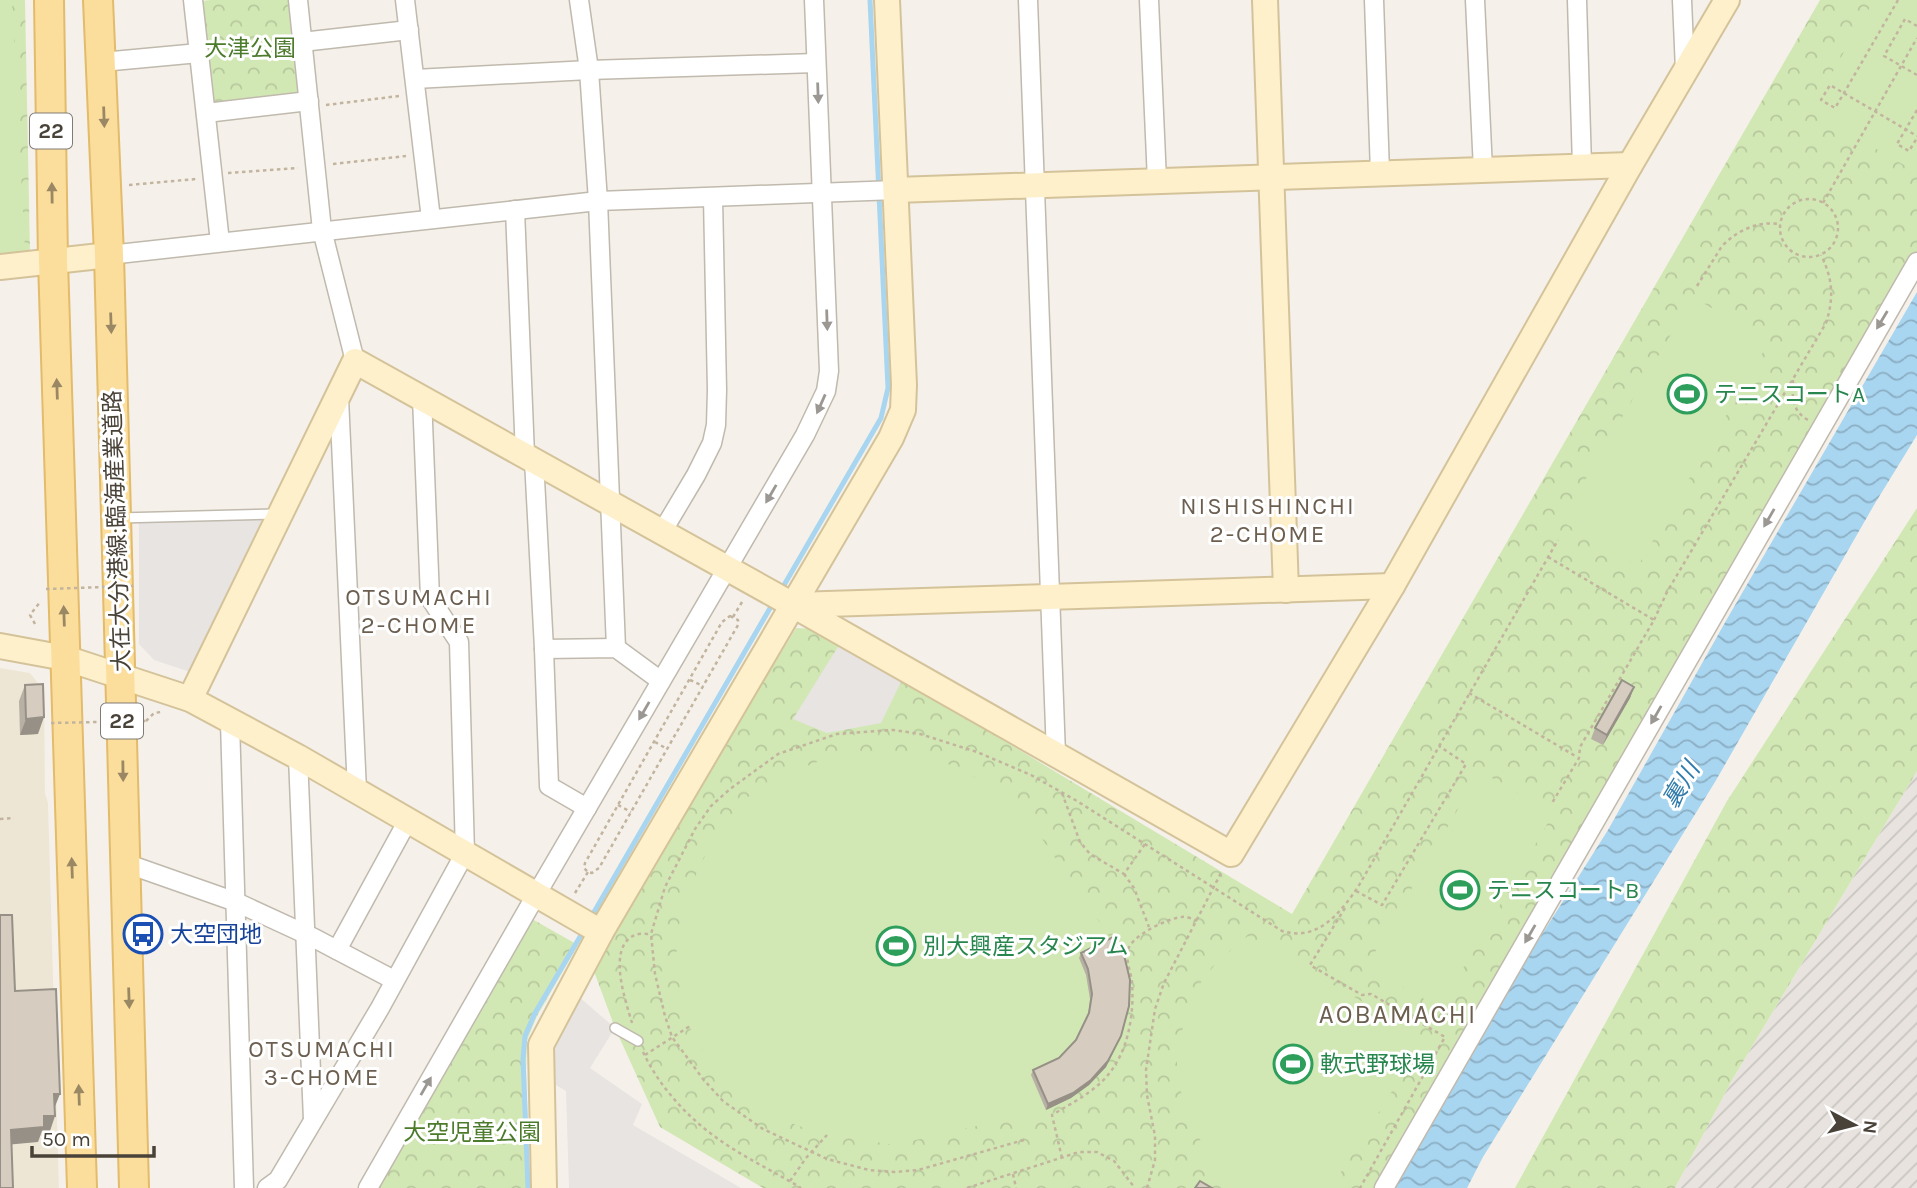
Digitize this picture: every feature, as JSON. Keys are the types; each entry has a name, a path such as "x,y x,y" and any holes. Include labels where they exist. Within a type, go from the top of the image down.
{"main road":[{"name":"22","path":"49,0 53,261 82,1188"},
{"name":"大在大分港線;臨海産業道路","path":"98,0 117,518 134,1188"}],"street":[{"path":"193,0 220,242"},
{"path":"190,699 355,360 323,230 298,0"},
{"path":"405,0 431,219"},
{"path":"579,0 589,70 598,201 616,648"},
{"path":"368,1188 820,408 829,371 814,0"},
{"path":"544,1188 541,1045 783,599 891,438 903,411 904,385 884,191 887,0"},
{"path":"1028,0 1056,755"},
{"path":"1149,0 1157,181"},
{"path":"1265,0 1286,590"},
{"path":"1374,0 1380,173"},
{"path":"1475,0 1483,170"},
{"path":"1577,0 1582,166"},
{"path":"1682,0 1685,70"},
{"path":"355,360 1231,854 1392,586 1630,164 1727,0"},
{"path":"302,42 409,30"},
{"path":"102,62 199,52"},
{"path":"415,86 589,70 816,63"},
{"path":"206,113 309,104"},
{"path":"0,268 598,201 1630,164"},
{"path":"662,532 696,475 712,443 716,425 713,198"},
{"path":"515,210 529,458 544,649 549,786 587,808"},
{"path":"1384,1188 1917,261"},
{"path":"339,394 357,791"},
{"path":"267,1188 278,1180 380,1008 465,853 459,642 430,598 422,397"},
{"path":"783,599 1050,597 1392,586"},
{"path":"0,646 65,658 190,699 298,757 601,932"},
{"path":"544,649 616,648 661,681"},
{"path":"230,722 244,1188"},
{"path":"298,757 313,1121"},
{"path":"337,950 408,820"},
{"path":"125,863 236,902 394,980"}],"lane":[{"path":"117,518 281,513"},
{"path":"615,1028 638,1041"}],"path":[{"path":"1898,0 1844,93 1835,108 1821,100 1830,85 1844,93 1906,130 1917,137 1909,151 1897,144 1906,130 1917,110"},
{"path":"1917,26 1905,19 1884,56 1917,75"},
{"path":"1823,203 1917,38"},
{"path":"309,104 415,86"},
{"path":"124,185 423,153"},
{"path":"1812,199 1823,203 1833,211 1836,220 1837,234 1832,245 1821,255 1813,257 1793,254 1781,237 1780,224 1783,215 1791,205 1803,200 1812,199"},
{"path":"1697,286 1727,240 1759,223 1780,224"},
{"path":"1552,803 1578,758 1580,747 1654,620 1667,592 1826,323 1832,288 1821,255"},
{"path":"1794,377 1793,400 1798,412 1810,421 1823,425"},
{"path":"1548,556 1654,620"},
{"path":"46,593 46,589 134,586"},
{"path":"35,624 30,615 41,599"},
{"path":"733,617 744,600"},
{"path":"733,617 738,620 738,625 597,871 588,872 584,868 585,863 689,679 724,619 733,617"},
{"path":"689,679 703,686"},
{"path":"1469,692 1578,758"},
{"path":"51,723 146,721 154,713 168,713"},
{"path":"654,741 667,749"},
{"path":"1360,1188 1445,1037 1371,994 1362,995 1310,965 1356,890 1382,905 1466,764 1438,746"},
{"path":"1062,793 1080,842 1090,854 1124,874 1134,888 1149,928"},
{"path":"618,805 631,812"},
{"path":"0,819 14,818"},
{"path":"1124,874 1145,844"},
{"path":"1147,1188 1155,1160 1156,1136 1147,1095 1146,1070 1155,1009 1164,983 1231,854"},
{"path":"576,893 588,872"},
{"path":"1062,1158 1052,1115 1094,1089 1115,1066 1125,1045 1132,1015 1132,981 1127,951 1149,928 1182,917 1197,920"},
{"path":"801,1188 721,1141 684,1111 657,1077 638,1041 619,968 620,953 627,940 636,934 651,934 659,994 672,1037 723,1101 763,1129 827,1159 869,1170 895,1172 918,1170 1024,1140"},
{"path":"645,1055 690,1026"},
{"path":"790,1181 827,1135"},
{"path":"967,1188 1080,1152 1097,1152 1114,1161 1135,1188"},
{"path":"1013,1174 1016,1188"}],"shaded area":[{"path":"269,516 193,673 154,660 139,644 139,521"},
{"path":"844,637 904,676 881,723 827,733 793,719"},
{"path":"0,668 30,673 44,691 59,1188 0,1188"},
{"path":"1917,771 1917,1188 1675,1188 1732,1080"},
{"path":"578,996 615,1028 590,1068 642,1104 633,1125 741,1188 569,1188 566,1091 547,1080 546,1062"}],"green space":[{"path":"0,0 25,0 30,253 0,256"},
{"path":"0,0 12,1 25,250 0,253"},
{"name":"大津公園","path":"292,0 302,90 298,97 215,105 209,101 198,6 203,1"},
{"path":"1820,0 1917,0 1917,257 1381,1188 763,1188 660,1127 615,1028 592,966 796,628 818,629 1292,914"},
{"path":"1874,0 1917,0 1917,159 1911,169 1810,111"},
{"name":"テニスコートA","path":"1693,297 1769,342 1638,566 1561,521"},
{"path":"1917,508 1917,771 1732,1080 1675,1188 1515,1188 1727,801"},
{"name":"別大興産スタジアム","path":"882,751 925,757 957,767 995,789 1029,820 1113,942 1127,1011 1119,1042 1106,1067 1089,1085 1071,1098 1046,1110 894,1145 815,1132 770,1115 743,1095 714,1065 693,1036 682,1004 676,957 680,919 697,872 719,828 752,793 792,772 827,758"},
{"name":"テニスコートB","path":"1480,771 1553,814 1440,1008 1367,966"},
{"name":"大空児童公園","path":"532,919 578,945 537,1016 527,1040 530,1188 376,1188"},
{"name":"軟式野球場","path":"1248,936 1410,1029 1418,1050 1331,1188 1233,1188 1210,1160 1186,1111 1177,1076 1177,1052 1182,1031 1201,982 1217,962"}],"water":[{"name":"裏川","path":"1917,292 1917,435 1715,782 1483,1157 1467,1188 1395,1188 1534,947 1608,830"}],"building":[{"path":"1622,680 1634,687 1607,735 1595,728"},
{"path":"43,684 44,717 26,719 25,685"},
{"path":"0,915 12,915 15,991 56,989 60,1094 54,1094 55,1116 44,1116 44,1127 11,1130 13,1188 0,1188"},
{"path":"1115,936 1130,980 1129,1006 1121,1036 1108,1061 1091,1080 1073,1093 1048,1104 1033,1070 1059,1058 1076,1040 1089,1013 1092,994 1088,969 1081,953"},
{"path":"1200,1181 1212,1188 1195,1188"}],"waterway":[{"path":"780,592 881,418 888,388 870,0"},
{"path":"590,919 773,603"},
{"path":"528,1188 523,1059 525,1036 535,1013 584,930"}],"place":[{"name":"テニスコートA","path":"1687,394"},
{"name":"テニスコートB","path":"1460,890"},
{"name":"大空団地","path":"143,934"},
{"name":"別大興産スタジアム","path":"896,946"},
{"name":"軟式野球場","path":"1293,1064"}],"district":[{"name":"NISHISHINCHI 2-CHOME","path":"1268,520"},
{"name":"OTSUMACHI 2-CHOME","path":"419,611"},
{"name":"AOBAMACHI","path":"1398,1014"},
{"name":"OTSUMACHI 3-CHOME","path":"322,1063"}]}
